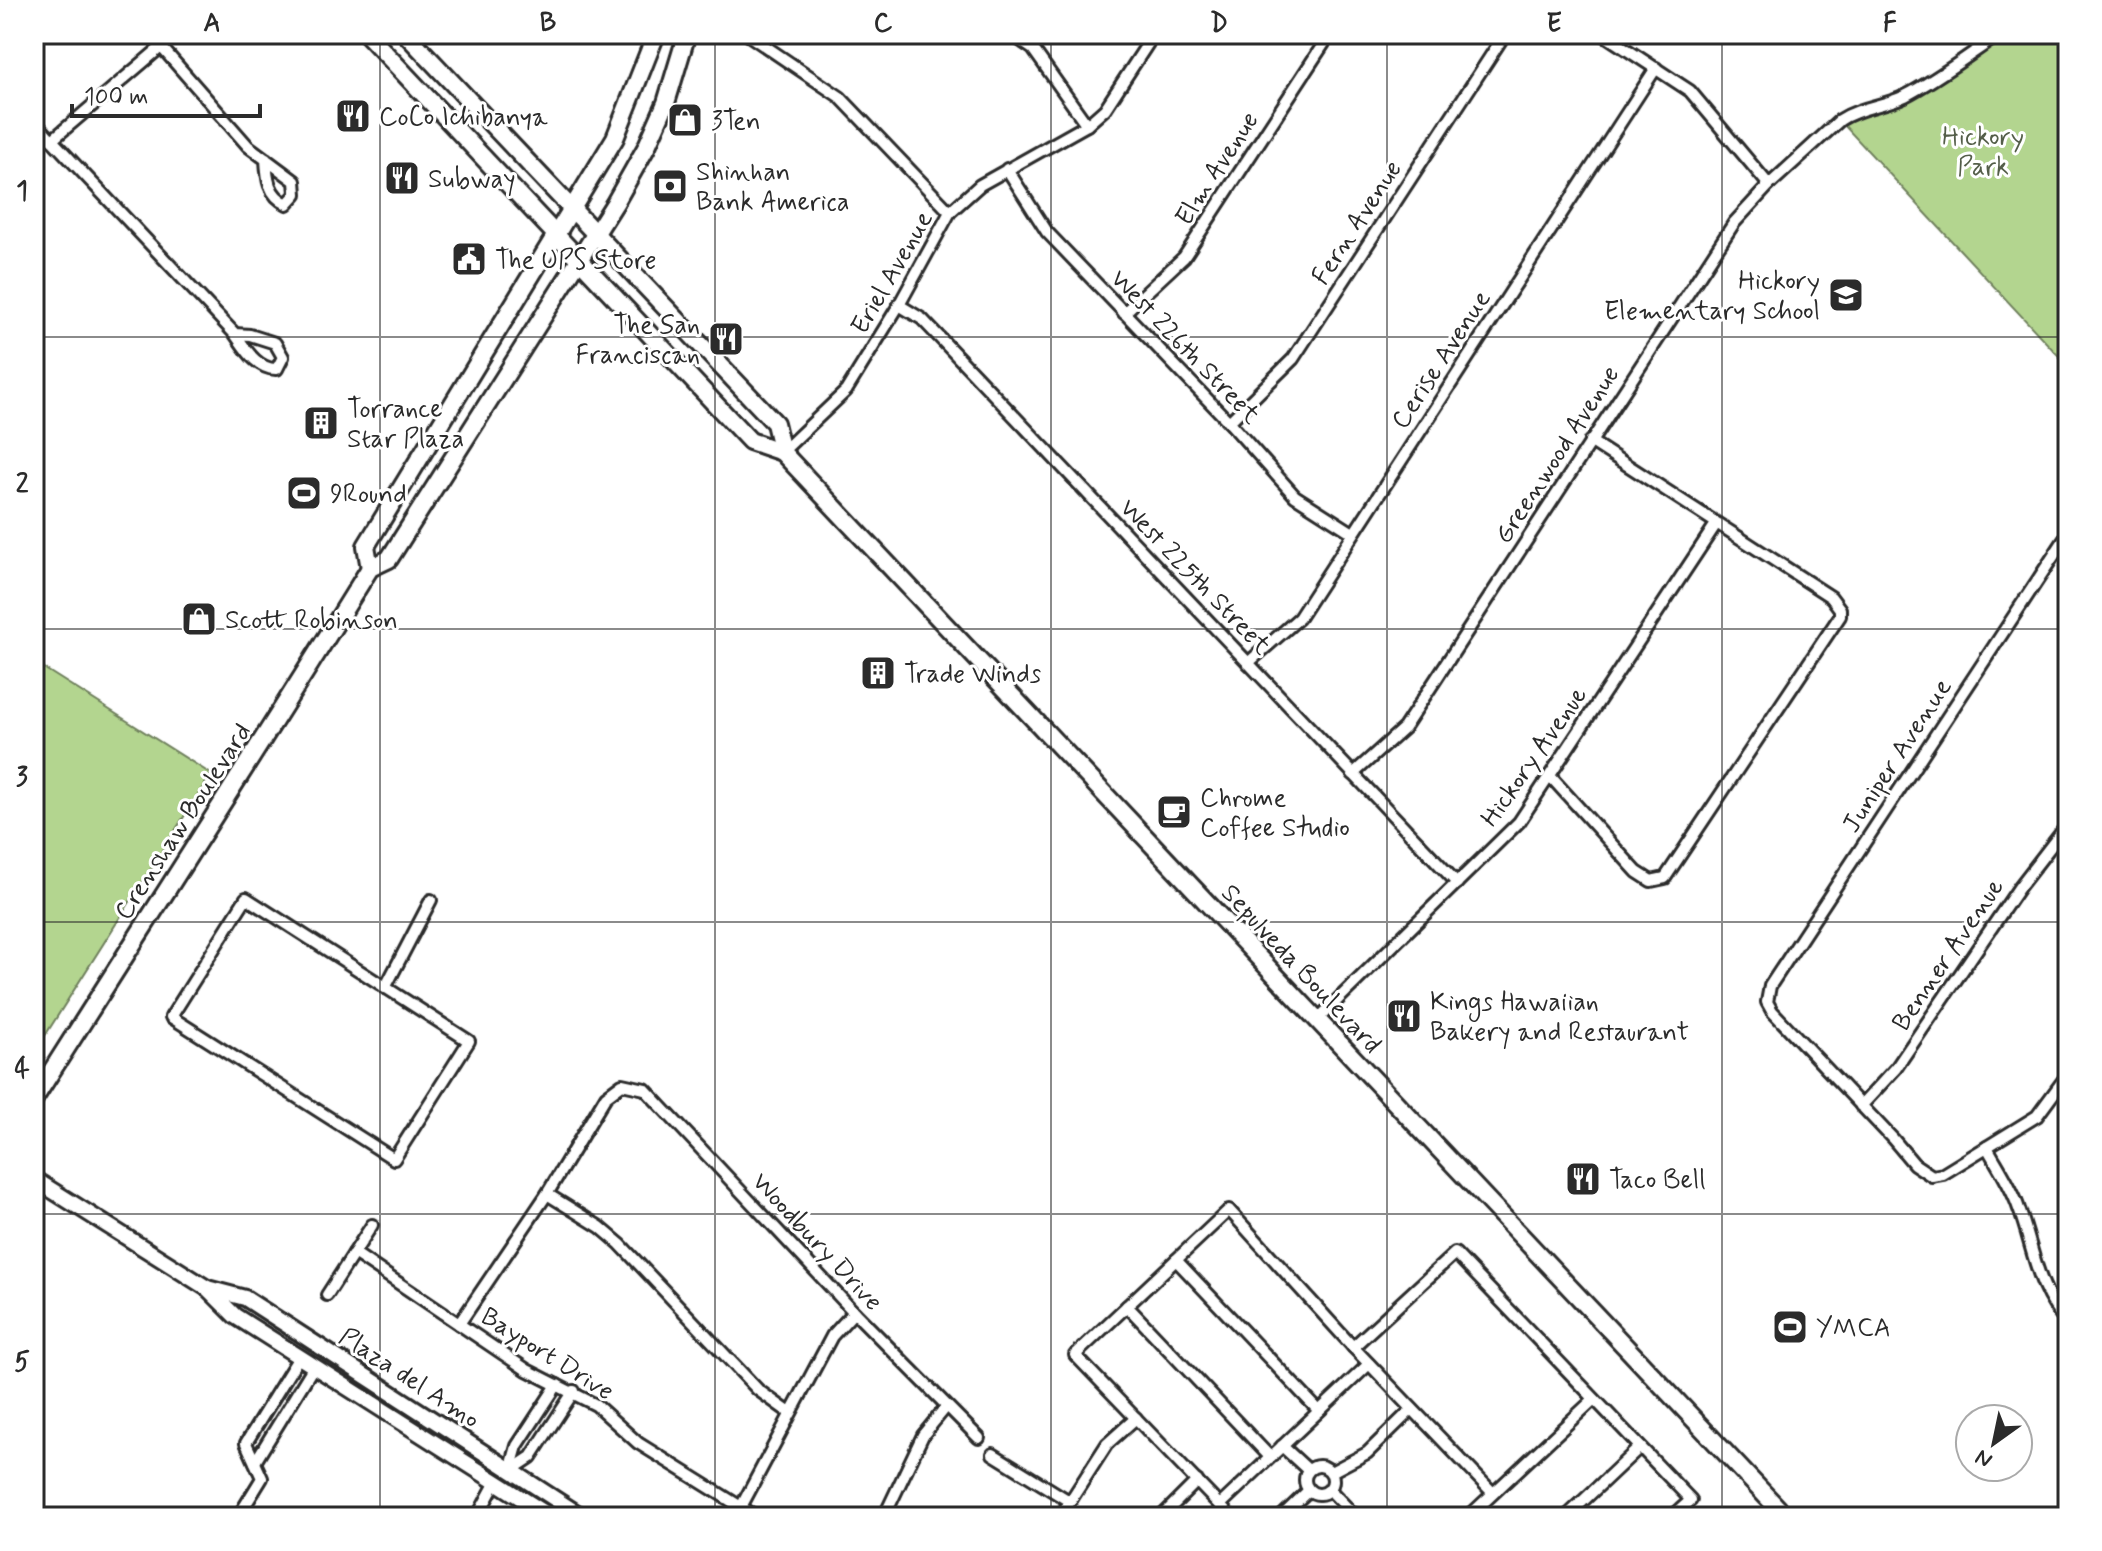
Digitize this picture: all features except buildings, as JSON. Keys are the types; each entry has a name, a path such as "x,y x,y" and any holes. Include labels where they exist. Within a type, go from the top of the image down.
{"main road":[{"name":"Sepulveda Boulevard","path":"367,34 750,441 782,452 1786,1517"},
{"name":"Sepulveda Boulevard","path":"406,34 775,423 782,452"},
{"name":"Crenshaw Boulevard","path":"370,568 366,546 615,138 656,34"},
{"name":"Crenshaw Boulevard","path":"34,1099 370,568 389,559 623,190 666,103 685,40 683,34"},
{"name":"Plaza del Amo","path":"34,1179 207,1288 235,1316 492,1488 551,1517"},
{"name":"Plaza del Amo","path":"207,1288 245,1298 583,1517"},
{"path":"299,1357 309,1339"},
{"path":"492,1488 507,1469"}],"street":[{"path":"150,34 248,146 266,159"},
{"path":"747,34 840,97 950,212"},
{"path":"1011,34 1033,49 1087,125"},
{"name":"Eriel Avenue","path":"782,452 846,391 899,305 950,212 980,185 1087,125 1105,109 1154,34"},
{"name":"Elm Avenue","path":"1124,313 1184,257 1330,34"},
{"name":"Fern Avenue","path":"1229,422 1293,359 1505,34"},
{"path":"1603,34 1690,91 1769,185"},
{"name":"Greenwood Avenue","path":"1353,774 1404,728 1734,223 1769,185 1851,113 1916,90 2000,34"},
{"path":"52,140 161,47"},
{"name":"Cerise Avenue","path":"1248,663 1299,618 1656,68"},
{"path":"34,121 235,334 255,360 271,370 277,369 283,357 275,343 235,334"},
{"name":"West 226th Street","path":"1007,169 1047,232 1229,422 1295,496 1353,533"},
{"name":"West 225th Street","path":"899,305 922,319 1457,883"},
{"path":"1550,776 1644,878 1658,880 1672,872 1836,624 1840,609 1831,597 1590,441"},
{"name":"Hickory Avenue","path":"1317,1020 1508,835 1716,524"},
{"name":"Juniper Avenue","path":"1861,1106 1772,1011 1767,1002 1770,986 2068,534"},
{"name":"Benner Avenue","path":"1861,1106 1896,1068 2020,886 2068,824"},
{"path":"246,898 385,988 469,1041 394,1159 171,1017 246,898"},
{"path":"385,988 431,900"},
{"path":"1861,1106 1914,1164 1932,1176 1943,1174 2037,1116 2068,1074"},
{"name":"Woodbury Drive","path":"547,1194 606,1096 622,1084 645,1089 854,1312 979,1438"},
{"path":"1987,1147 2018,1204 2042,1285 2053,1307 2068,1323"},
{"path":"459,1324 547,1194 600,1227 620,1244 758,1390 790,1413"},
{"path":"1231,1517 1075,1355 1229,1210 1353,1347 1493,1493"},
{"path":"327,1295 372,1225"},
{"name":"Bayport Drive","path":"354,1253 527,1370 574,1391 596,1405 638,1443 757,1517"},
{"path":"1353,1347 1455,1253 1691,1500 1672,1517"},
{"path":"1176,1260 1319,1411"},
{"path":"1127,1306 1270,1457"},
{"path":"741,1507 832,1336 854,1312"},
{"path":"238,1517 262,1478 246,1443 299,1357"},
{"path":"1220,1505 1369,1364"},
{"path":"255,1462 314,1366"},
{"path":"507,1469 517,1446 557,1385"},
{"path":"507,1469 531,1457 574,1391"},
{"path":"1468,1517 1594,1399"},
{"path":"884,1517 923,1435 946,1407"},
{"path":"1331,1472 1367,1453 1412,1409"},
{"path":"538,1415 552,1425"},
{"path":"1060,1517 1107,1444 1136,1418"},
{"path":"1282,1446 1308,1470"},
{"path":"1566,1517 1640,1447"},
{"path":"993,1454 1069,1501"},
{"path":"1318,1465 1331,1472 1334,1479 1330,1490 1319,1494 1309,1490 1304,1481 1308,1470 1318,1465"},
{"path":"1161,1517 1197,1481"},
{"path":"470,1517 492,1488"},
{"path":"477,1517 492,1488"},
{"path":"1281,1517 1309,1490"},
{"path":"1330,1490 1356,1517"}],"green space":[{"name":"Hickory Park","path":"2003,34 2068,34 2068,366 1841,122 1886,104"},
{"path":"34,662 211,774 34,1053"}],"place":[{"name":"CoCo Ichibanya","path":"353,116"},
{"name":"3Ten","path":"685,120"},
{"name":"Subway","path":"402,178"},
{"name":"Shinhan Bank America","path":"670,186"},
{"name":"The UPS Store","path":"469,259"},
{"name":"Hickory Elementary School","path":"1846,295"},
{"name":"The San Franciscan","path":"726,339"},
{"name":"Torrance Star Plaza","path":"321,423"},
{"name":"9Round","path":"304,493"},
{"name":"Scott Robinson","path":"199,619"},
{"name":"Trade Winds","path":"878,673"},
{"name":"Chrome Coffee Studio","path":"1174,812"},
{"name":"Kings Hawaiian Bakery and Restaurant","path":"1404,1016"},
{"name":"Taco Bell","path":"1583,1179"},
{"name":"YMCA","path":"1790,1327"}]}
